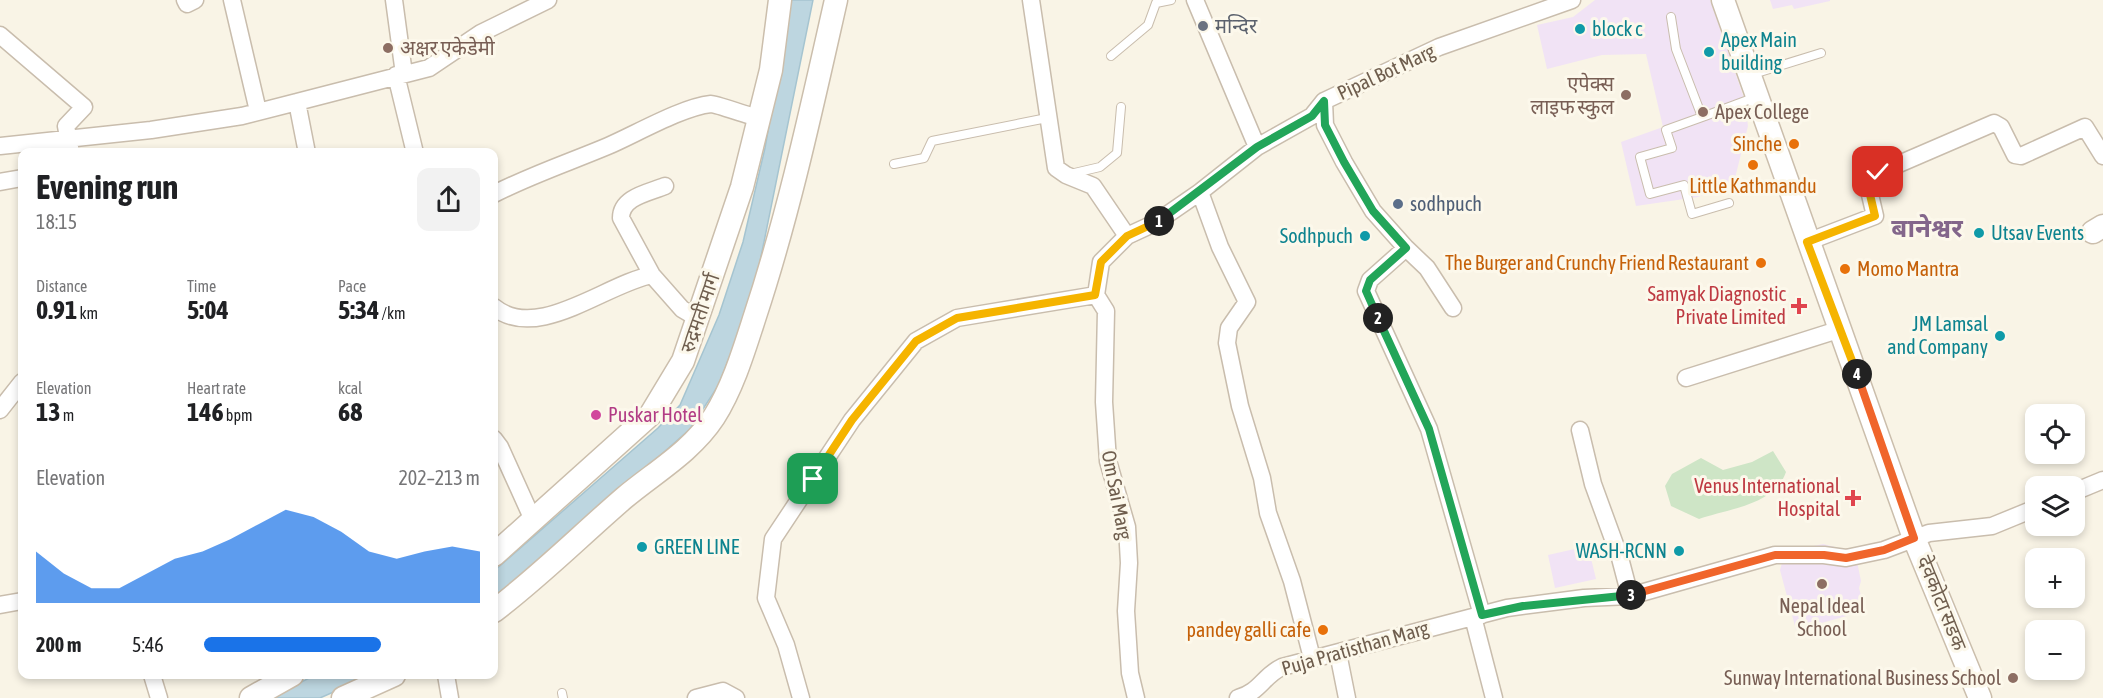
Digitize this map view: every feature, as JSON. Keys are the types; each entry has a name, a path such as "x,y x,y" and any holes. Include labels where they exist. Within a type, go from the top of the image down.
{"street":[{"path":"185,0 187,4 195,0"},
{"path":"232,0 258,111"},
{"path":"394,0 400,75 414,148"},
{"path":"0,146 70,146 151,130 242,117 429,68 481,33 548,0"},
{"name":"रुद्रमती मार्ग","path":"498,551 651,414 683,361 742,187 771,70 780,0"},
{"path":"498,608 625,497 666,467 698,437 715,416 735,374 768,276 809,121 836,0"},
{"path":"1031,0 1056,168 1066,175 1093,186 1127,236"},
{"name":"Pipal Bot Marg","path":"1095,295 1101,262 1127,236 1155,223 1200,192 1257,147 1312,116 1324,101 1439,47 1551,4 1572,0"},
{"name":"देवकोटा सडक","path":"1723,0 1807,242 1841,329 1914,538 1980,698"},
{"path":"1198,1 1257,147"},
{"path":"0,35 84,107 66,126 70,146"},
{"path":"1324,101 1325,125 1373,211 1427,268 1453,308"},
{"path":"297,102 306,148"},
{"path":"498,192 546,169 696,108 713,104 759,118"},
{"path":"1807,242 1875,216 1868,186 1878,172 1994,123 2001,127 2015,155 2022,156 2085,127 2103,156"},
{"path":"0,182 18,179"},
{"path":"664,186 626,202 621,210 621,218 652,275 682,309 699,319"},
{"path":"1200,192 1211,216 1220,247 1247,302 1228,328 1227,343 1240,406 1262,478 1268,513 1292,581 1312,658"},
{"path":"1406,248 1370,280 1366,291 1429,429 1478,616 1494,698"},
{"path":"498,309 518,319 545,315 567,310 652,275"},
{"path":"801,698 786,645 766,598 773,539 852,420 916,341 957,318 1095,295"},
{"name":"Om Sai Marg","path":"1095,295 1107,311 1104,402 1108,461 1127,527 1129,562 1126,611 1130,673 1136,698"},
{"path":"1686,378 1841,329"},
{"path":"0,410 18,387"},
{"path":"1580,430 1593,484 1620,558 1630,596"},
{"path":"498,444 533,520"},
{"path":"2085,487 2103,480"},
{"name":"Puja Pratisthan Marg","path":"1238,698 1257,690 1270,673 1312,658 1338,653 1413,630 1507,608 1630,596 1775,555 1824,555 1846,558 1884,550 1929,533 1992,526 2025,512"},
{"path":"0,605 18,602"},
{"path":"1338,653 1347,698"},
{"path":"153,679 159,698"},
{"path":"251,698 285,679"},
{"path":"343,698 385,679"},
{"path":"447,679 450,698"},
{"path":"696,698 723,691 736,698"}],"lane":[{"path":"1111,56 1148,25 1156,3 1171,0"},
{"path":"1671,17 1676,48 1697,109 1705,116"},
{"path":"1749,76 1821,53"},
{"path":"1729,204 1692,214 1684,185 1650,194 1640,157 1672,148 1666,130 1756,97"},
{"path":"1066,175 1100,166 1117,153 1121,107"},
{"path":"894,164 924,158 932,141 1047,118"}],"shaded area":[{"name":"Apex College","path":"1595,0 1710,0 1744,98 1748,126 1734,182 1698,197 1636,206 1621,142 1663,127 1646,54 1602,55 1547,69 1537,25 1573,17"},
{"path":"1770,0 1830,1 1794,9 1792,5 1773,9"},
{"name":"Nepal Ideal School","path":"1823,544 1855,552 1861,581 1859,588 1865,611 1796,630 1780,570 1785,552"},
{"path":"1588,546 1596,579 1555,588 1548,555"}],"green space":[{"path":"1773,451 1786,472 1772,492 1761,499 1699,519 1671,506 1665,486 1672,474 1701,458 1723,470 1752,462"}],"water":[{"path":"791,0 813,0 752,301 718,386 690,429 498,599 498,568 658,428 680,405 719,315 743,242 765,148"},
{"path":"307,679 363,679 320,698 270,698"}],"place":[{"name":"मन्दिर","path":"1203,26"},
{"name":"block c","path":"1580,29"},
{"name":"अक्षर एकेडेमी","path":"388,48"},
{"name":"Apex Main building","path":"1709,52"},
{"name":"एपेक्स लाइफ स्कुल","path":"1626,95"},
{"name":"Apex College","path":"1703,112"},
{"name":"Sinche","path":"1794,144"},
{"name":"Little Kathmandu","path":"1753,165"},
{"name":"sodhpuch","path":"1398,204"},
{"name":"Utsav Events","path":"1979,233"},
{"name":"Sodhpuch","path":"1365,236"},
{"name":"The Burger and Crunchy Friend Restaurant","path":"1761,263"},
{"name":"Momo Mantra","path":"1845,269"},
{"name":"Samyak Diagnostic Private Limited","path":"1799,306"},
{"name":"JM Lamsal and Company","path":"2000,336"},
{"name":"Puskar Hotel","path":"596,415"},
{"name":"Venus International Hospital","path":"1853,498"},
{"name":"GREEN LINE","path":"642,547"},
{"name":"WASH-RCNN","path":"1679,551"},
{"name":"Nepal Ideal School","path":"1822,584"},
{"name":"pandey galli cafe","path":"1323,630"},
{"name":"Sunway International Business School","path":"2013,678"}],"district":[{"name":"बानेश्वर","path":"1927,228"}],"route":[{"path":"813,479 852,420 916,341 957,318 1095,295 1101,262 1127,236 1155,223 1200,192 1257,147 1312,116 1324,101 1325,125 1344,162 1373,211 1406,248 1370,280 1366,291 1429,429 1482,615 1507,608 1584,598 1630,596 1775,555 1824,555 1846,558 1884,550 1914,538 1841,329 1807,242 1875,216 1868,186 1878,172"}]}
